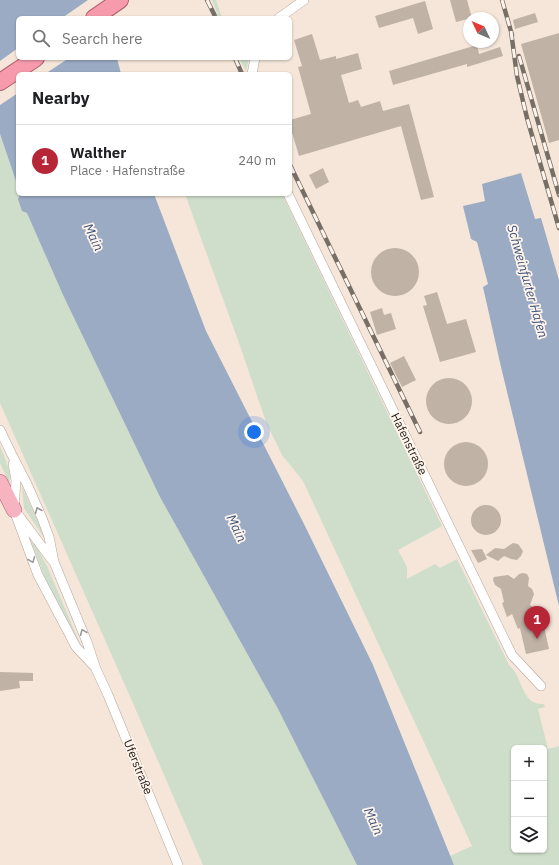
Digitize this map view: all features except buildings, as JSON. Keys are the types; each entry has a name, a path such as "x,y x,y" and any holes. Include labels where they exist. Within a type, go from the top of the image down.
{"highway":[{"path":"97,16 120,0"},
{"path":"0,82 33,60"}],"main road":[{"path":"0,482 14,510"}],"street":[{"path":"282,16 304,0"},
{"path":"252,72 255,60"},
{"name":"Hafenstraße","path":"289,196 512,655 541,686"},
{"name":"Uferstraße","path":"0,430 42,518 49,537 54,562 87,642 96,669 178,865"},
{"name":"Uferstraße","path":"12,455 16,480 14,510 38,575 76,647 96,669"},
{"name":"Uferstraße","path":"14,510 54,562"}],"green space":[{"path":"212,0 216,0 221,16 218,16"},
{"path":"240,60 249,60 246,71"},
{"path":"0,134 16,181 16,196 20,196 22,206 27,212 63,295 160,497 278,709 357,865 203,865 0,403"},
{"path":"186,196 283,196 442,526 398,550 407,567 407,579 435,564 440,568 457,559 509,665 514,670 523,689 531,700 536,703 544,704 545,707 538,709 547,745 548,749 559,746 559,865 454,865 450,856 472,846 303,481 282,455 266,422"},
{"path":"0,446 9,469 9,483 0,463"},
{"path":"22,487 45,537 45,539 24,508"},
{"path":"31,541 36,546 47,566 81,646 45,578"}],"water":[{"path":"0,0 110,0 112,16 16,16 16,60 118,60 120,72 16,72 16,181 0,134"},
{"name":"Schweinfurter Hafen","path":"521,173 535,219 541,218 559,280 559,606 483,287 488,284 477,242 471,239 463,206 485,201 482,184"},
{"name":"Main","path":"19,196 155,196 206,331 303,522 373,665 454,865 357,865 278,709 160,497 63,295 27,213 22,211 18,199"}],"pier":[{"path":"88,0 112,0 114,16 65,16"},
{"path":"16,49 16,60 66,60 48,72 16,72 16,94 0,105 0,61"}],"railway":[{"path":"207,0 215,16"},
{"path":"502,0 512,35"},
{"path":"511,31 517,76 527,118 559,228"},
{"path":"519,56 559,195"},
{"path":"236,60 241,72"},
{"path":"292,169 420,432"}],"place":[{"name":"Walther","path":"537,639"}]}
